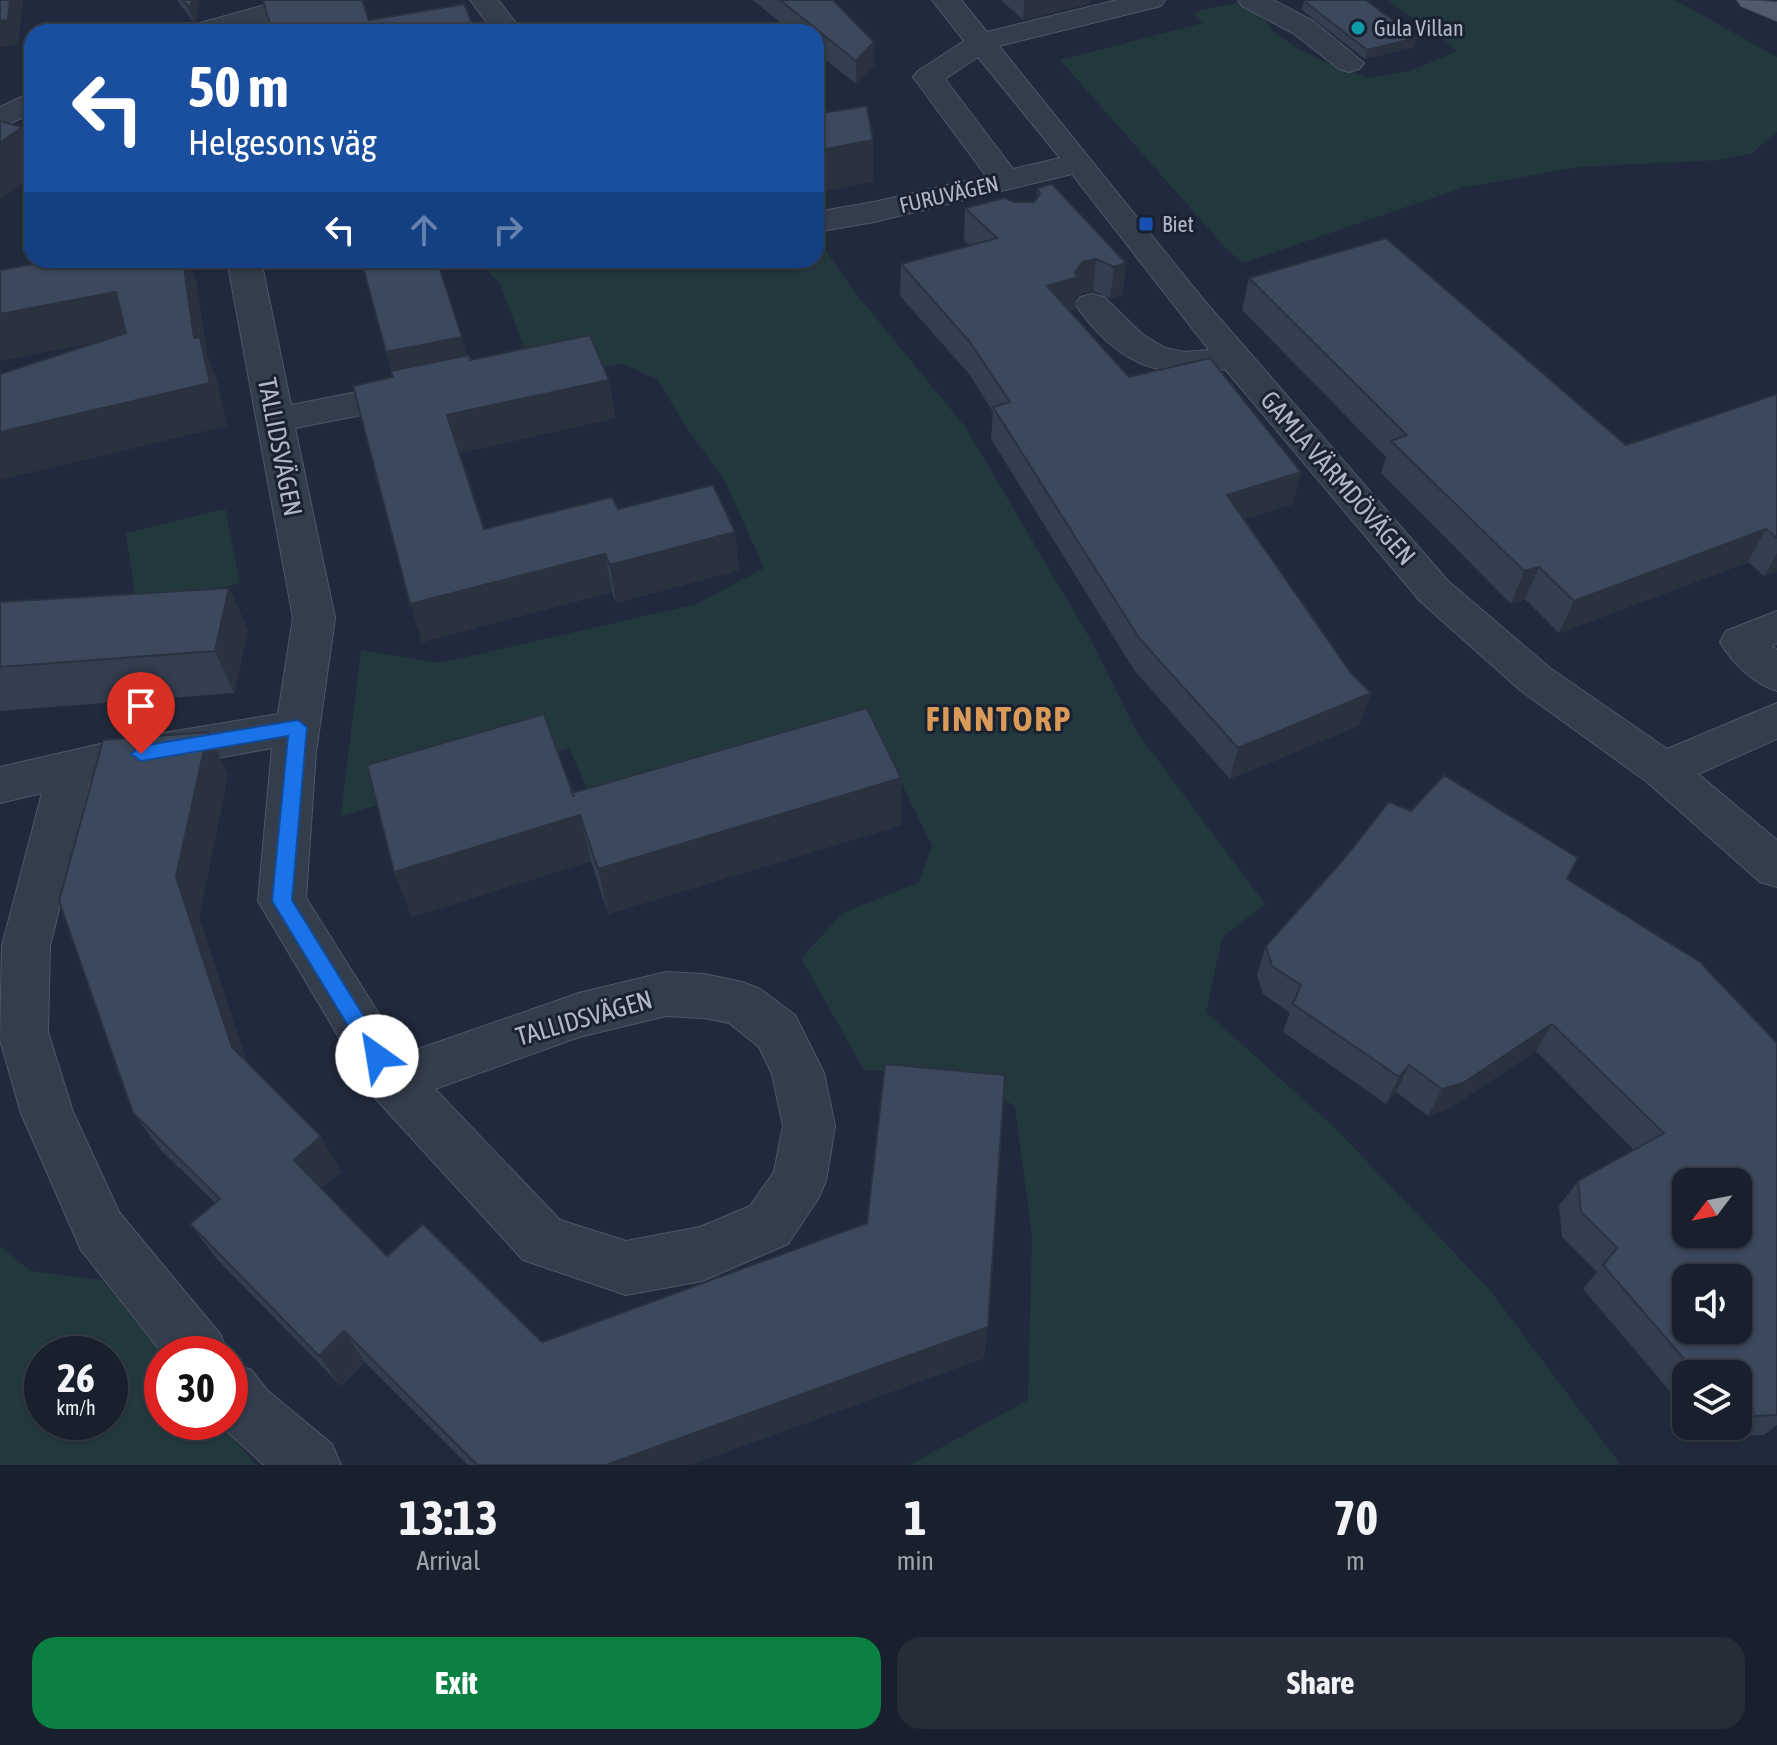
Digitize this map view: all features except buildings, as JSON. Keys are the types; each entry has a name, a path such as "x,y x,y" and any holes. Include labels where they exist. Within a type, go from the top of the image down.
{"main road":[{"path":"1751,0 1777,13"}],"street":[{"path":"254,24 314,0"},
{"path":"484,0 503,24"},
{"name":"GAMLA VÄRMDÖVÄGEN","path":"946,0 1233,357 1434,591 1535,679 1663,770 1777,868"},
{"path":"1009,215 928,77 982,42 1151,0"},
{"path":"1252,0 1303,27 1349,63"},
{"name":"FURUVÄGEN","path":"824,221 874,212 1080,163"},
{"name":"TALLIDSVÄGEN","path":"246,268 314,618 298,727 282,901 393,1081 543,1241 626,1268 702,1254 769,1225 799,1181 809,1126 798,1073 777,1031 742,1004 704,996 666,994 579,1015 393,1081"},
{"path":"1092,304 1121,335 1151,354 1177,363 1233,357"},
{"path":"275,420 457,384"},
{"path":"1777,626 1741,642 1777,675"},
{"path":"1663,770 1777,720"},
{"path":"0,785 71,768 298,727"},
{"path":"71,768 26,946 23,1032 47,1113 100,1231 185,1336"},
{"path":"248,1413 311,1465"}],"green space":[{"path":"1387,0 1675,0 1777,57 1777,132 1752,153 1720,160 1577,167 1462,188 1242,263 1060,60 1203,23 1194,15 1201,10 1241,2 1261,14 1275,33 1298,49 1368,78 1410,71 1458,51"},
{"path":"824,248 853,290 966,428 1092,642 1137,732 1265,904 1222,938 1206,1012 1334,1127 1489,1289 1621,1465 909,1465 1028,1400 1032,1237 1015,1106 955,1073 864,1070 801,958 843,913 919,882 932,846 883,745 603,824 569,748 341,816 361,650 440,663 697,604 764,568 724,479 684,424 658,380 624,364 535,376 500,284 486,268 824,268"},
{"path":"225,509 240,583 137,609 126,533"},
{"path":"0,1246 30,1271 102,1280 149,1336 144,1336 144,1440 235,1440 256,1465 0,1465"}],"place":[{"name":"Gula Villan","path":"1358,28"},
{"name":"Biet","path":"1146,224"}],"district":[{"name":"FINNTORP","path":"999,718"}],"route":[{"path":"141,754 298,727 282,901 377,1056"}]}
